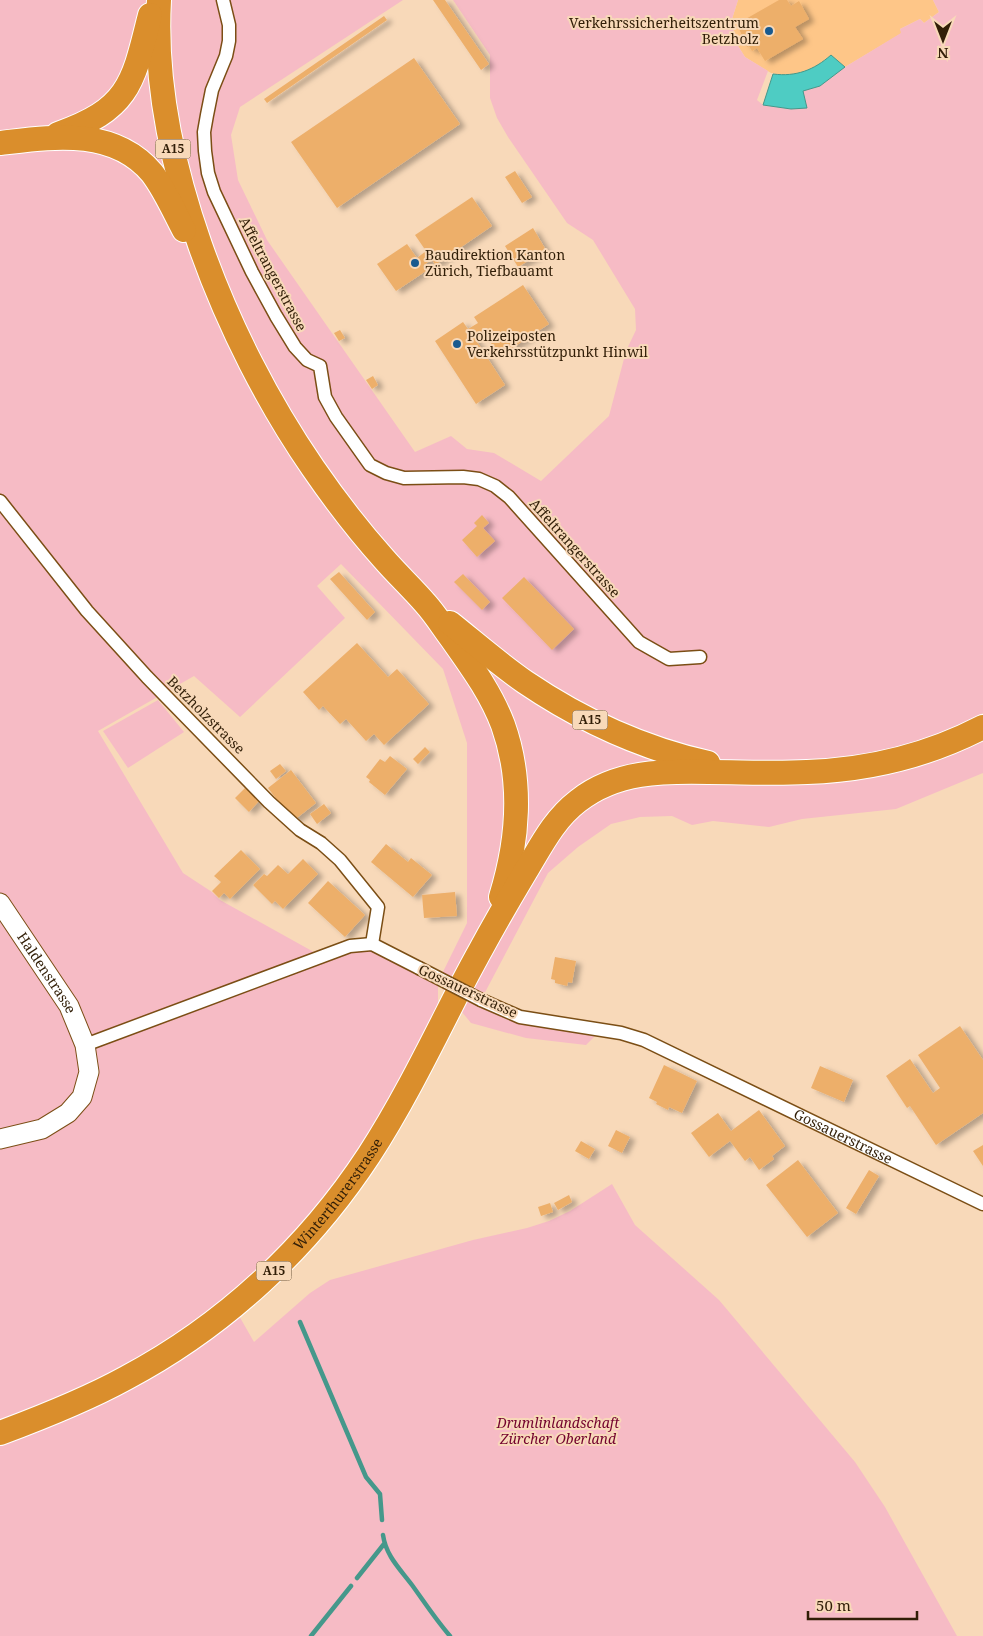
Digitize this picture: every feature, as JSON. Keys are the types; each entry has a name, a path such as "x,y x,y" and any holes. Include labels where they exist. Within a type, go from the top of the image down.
{"highway":[{"path":"52,137 96,118 121,97 134,74 154,0"},
{"name":"A15","path":"160,0 158,39 171,140 191,217 218,292 238,338 272,403 312,468 361,532 426,604 474,670 497,710 503,726 511,758 516,797 516,827 512,858 488,934"},
{"path":"0,143 52,137 80,138 108,144 128,152 143,164 157,180 218,292"},
{"name":"A15","path":"426,604 525,682 574,712 602,726 654,748 690,758 737,768 783,773"},
{"name":"A15","path":"488,934 558,820 578,801 613,781 643,773 687,771 783,773 853,768 893,761 935,748 983,727"},
{"name":"Winterthurerstrasse","path":"0,1433 87,1398 157,1361 194,1337 234,1307 291,1253 346,1188 378,1140 404,1096 488,934"}],"street":[{"name":"Affeltrangerstrasse","path":"223,0 230,25 229,41 226,56 212,90 204,132 208,173 214,192 252,272 276,316 295,348 307,360 320,366 325,397 336,418 370,465 386,473 404,478 464,477 478,479 495,486 510,497 639,642 669,659 700,657"},
{"name":"Betzholzstrasse","path":"0,501 87,612 147,677 269,802 300,830 321,843 348,868 378,907 372,944"},
{"name":"Haldenstrasse","path":"0,903 69,1006 85,1045"},
{"name":"Gossauerstrasse","path":"372,944 481,1000 520,1017 621,1033 644,1040 983,1204"},
{"path":"0,1139 42,1129 68,1113 82,1097 88,1072 85,1045 321,956 350,946 372,944"}],"shaded area":[{"path":"738,0 933,0 939,12 924,23 920,19 900,29 902,33 845,67 831,55 811,70 782,75 771,73 745,57 735,41 732,19"}],"green space":[{"name":"Drumlinlandschaft Zürcher Oberland","path":"0,0 403,0 240,107 231,135 238,180 267,240 415,452 451,436 467,449 494,453 541,481 609,416 626,351 636,330 635,309 593,240 567,223 508,137 497,118 490,98 490,55 453,0 738,0 732,19 735,41 745,57 768,71 757,100 763,105 791,109 803,91 820,86 845,67 901,33 900,29 920,19 924,23 939,12 933,0 983,0 983,713 965,724 983,722 983,773 896,809 802,819 769,827 713,821 692,825 672,816 640,817 611,824 578,847 548,873 481,1000 520,1017 601,1030 586,1045 526,1038 471,1023 438,983 438,1007 392,1118 234,1307 254,1342 310,1293 330,1280 549,1221 570,1211 612,1184 635,1225 719,1300 855,1462 885,1507 957,1636 0,1636","holes":["341,564 443,669 467,743 467,923 438,982 372,944 321,956 220,900 212,892 183,873 98,731 194,676 240,717 345,618 317,586"]},
{"path":"158,700 184,732 128,768 103,731"}],"water":[{"path":"831,55 845,67 820,86 803,91 807,108 791,109 763,105 773,74 781,75 804,71 818,65"}],"building":[{"path":"433,0 445,0 489,64 481,70"},
{"name":"Verkehrssicherheitszentrum Betzholz","path":"779,0 787,0 791,6 799,1 809,19 795,27 803,39 765,61 757,48 752,51 749,46 747,47 737,24"},
{"path":"384,16 387,20 267,103 264,99"},
{"path":"414,58 460,124 337,208 291,142"},
{"path":"515,171 532,197 522,203 505,177"},
{"path":"472,197 492,226 435,265 432,259 423,266 426,271 396,291 377,264 407,244 417,258 426,251 415,235"},
{"path":"533,228 546,250 518,267 505,246"},
{"name":"Polizeiposten Verkehrsstützpunkt Hinwil","path":"523,285 549,324 509,350 507,346 497,352 483,331 474,337 505,385 476,404 435,341 463,322 468,329 478,323 474,317"},
{"path":"340,330 345,338 339,341 334,333"},
{"path":"373,376 378,385 372,389 366,380"},
{"path":"482,515 489,523 483,528 495,541 477,557 462,540 477,526 474,523"},
{"path":"339,572 375,612 367,620 330,579"},
{"path":"463,574 490,602 482,610 454,582"},
{"path":"524,577 574,629 552,650 502,598"},
{"path":"357,643 388,677 397,669 429,704 384,745 374,734 366,741 346,719 340,724 323,706 319,710 303,692"},
{"path":"425,747 430,752 418,764 413,759"},
{"path":"390,756 407,769 385,795 369,782 370,780 366,777 380,759 385,762"},
{"path":"280,764 286,771 276,779 270,771"},
{"path":"291,770 316,803 293,821 268,788"},
{"path":"245,788 259,801 249,812 235,798"},
{"path":"324,804 331,813 317,824 310,814"},
{"path":"386,844 408,862 411,858 432,875 413,897 371,862"},
{"path":"241,850 260,869 230,899 224,893 219,898 212,891 221,882 214,876"},
{"path":"303,859 318,874 283,909 275,901 272,904 253,885 264,874 267,876 278,865 288,874"},
{"path":"328,881 365,915 345,937 308,903"},
{"path":"455,892 457,916 424,918 422,895"},
{"path":"555,957 576,961 572,983 568,982 567,986 555,983 555,980 551,979"},
{"path":"960,1026 983,1060 983,1113 936,1145 910,1106 907,1108 886,1076 910,1059 933,1093 940,1088 918,1055"},
{"path":"664,1065 697,1081 682,1113 669,1107 668,1110 649,1098"},
{"path":"820,1066 853,1080 844,1102 811,1088"},
{"path":"759,1110 785,1146 772,1156 774,1159 759,1170 750,1157 745,1161 730,1141 709,1157 691,1133 718,1113 731,1131"},
{"path":"616,1130 630,1137 622,1153 608,1146"},
{"path":"581,1141 595,1149 589,1159 575,1151"},
{"path":"983,1145 983,1166 973,1151"},
{"path":"798,1160 838,1213 807,1237 766,1185"},
{"path":"869,1170 879,1176 856,1214 846,1208"},
{"path":"569,1195 572,1202 558,1210 554,1203"},
{"path":"550,1203 553,1212 541,1216 538,1207"}],"waterway":[{"path":"300,1322 366,1477 380,1494 382,1520"},
{"path":"383,1535 387,1549 394,1562 450,1636"},
{"path":"357,1578 384,1544"},
{"path":"311,1636 351,1586"}],"place":[{"name":"Verkehrssicherheitszentrum Betzholz","path":"769,31"},
{"name":"Baudirektion Kanton Zürich, Tiefbauamt","path":"415,263"},
{"name":"Polizeiposten Verkehrsstützpunkt Hinwil","path":"457,344"}]}
